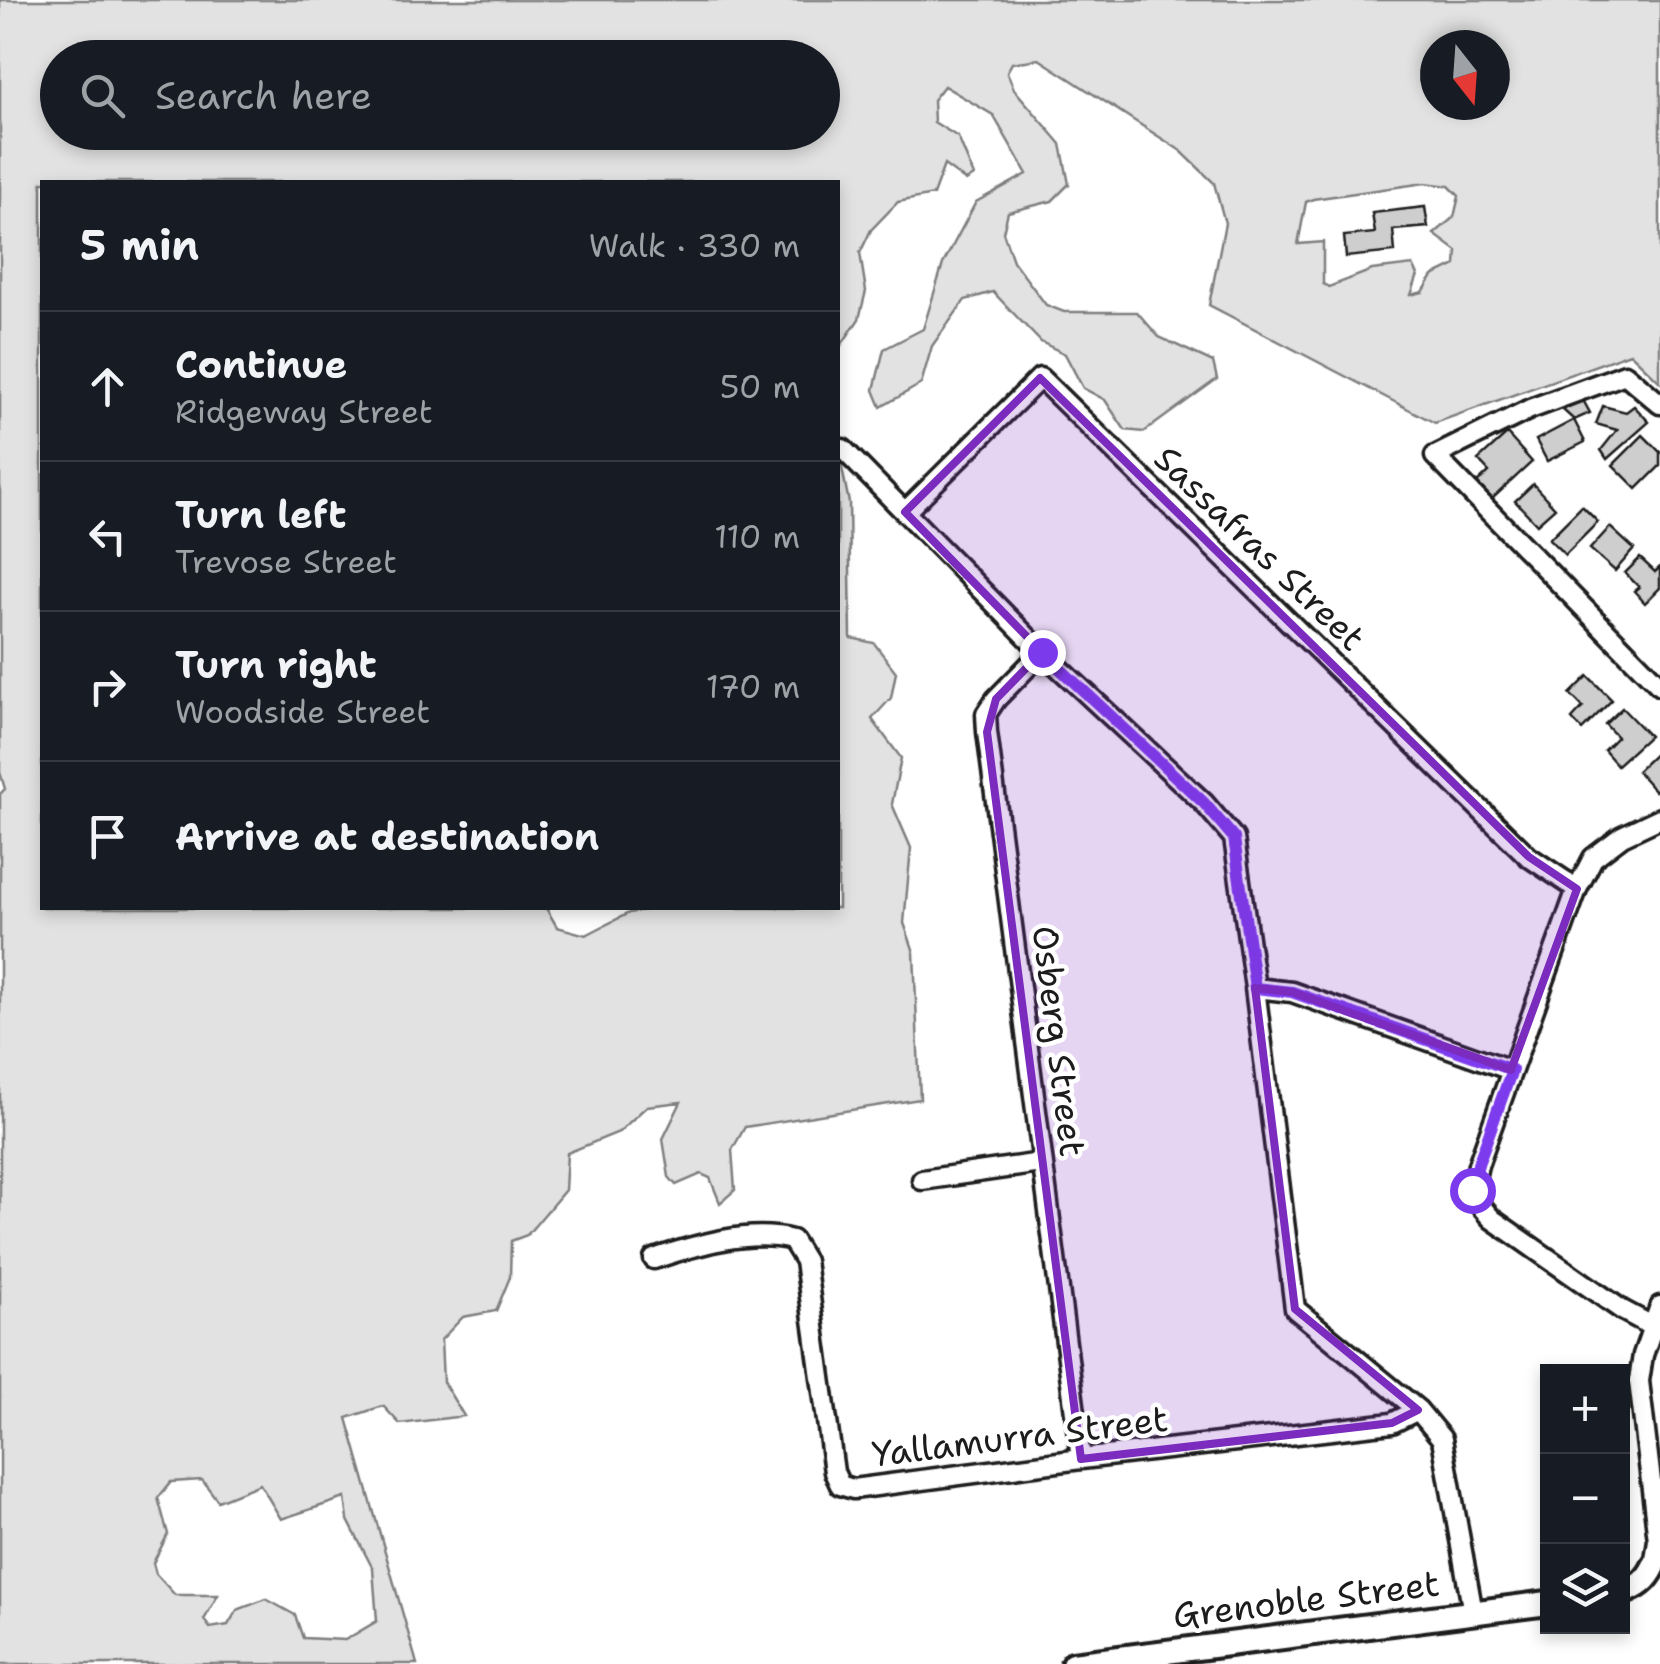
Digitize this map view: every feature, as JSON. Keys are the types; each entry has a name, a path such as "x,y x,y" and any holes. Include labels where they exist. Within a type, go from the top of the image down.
{"street":[{"path":"1660,404 1625,374 1530,409 1435,456 1660,686"},
{"name":"Sassafras Street","path":"905,512 1040,378 1529,858 1577,889"},
{"path":"843,449 1042,652 1204,803 1234,838 1295,1308 1418,1410 1442,1439 1474,1613"},
{"name":"Osberg Street","path":"1042,652 986,714 1081,1460"},
{"path":"1652,1326 1622,1310 1492,1220 1472,1190 1577,889 1594,858 1622,836 1660,818"},
{"path":"1255,988 1292,992 1512,1070"},
{"path":"922,1180 1041,1163"},
{"name":"Yallamurra Street","path":"654,1258 697,1244 772,1235 792,1240 805,1261 834,1472 840,1485 854,1490 1392,1424 1418,1410"},
{"path":"1630,1590 1645,1581 1654,1566 1658,1540 1640,1380 1642,1355 1660,1306"},
{"name":"Grenoble Street","path":"1074,1664 1540,1604"}],"highlighted area":[{"path":"1040,378 1529,857 1577,889 1511,1070 1292,992 1255,988 1295,1309 1418,1410 1392,1423 1081,1459 987,732 996,699 1042,652 905,512"}],"shaded area":[{"path":"0,0 1660,0 1660,382 1630,353 1435,423 1209,305 1225,223 1214,183 1181,151 1039,59 1012,63 1007,72 1014,89 1061,144 1069,184 1052,201 1008,212 1003,232 1013,261 1046,305 1064,312 1137,312 1159,337 1213,362 1217,379 1144,432 1125,430 1105,400 1083,388 1065,354 1041,342 993,292 965,300 932,346 921,384 881,407 874,390 884,349 923,329 943,264 976,202 1027,174 993,115 944,86 933,100 934,122 958,137 974,176 966,181 944,165 933,195 898,202 871,230 860,253 866,291 859,319 840,347 840,180 40,180 40,910 547,910 557,927 586,935 629,913 645,910 840,910 840,458 849,503 851,638 874,643 896,672 891,698 872,719 901,758 892,804 911,848 904,923 914,952 920,1099 745,1127 732,1150 735,1190 720,1203 710,1178 701,1174 676,1185 669,1177 663,1139 681,1102 647,1106 619,1132 567,1153 565,1190 527,1235 511,1241 510,1277 496,1311 463,1317 441,1340 443,1382 464,1416 400,1424 383,1406 347,1418 417,1664 0,1664 0,794 5,789 0,772","holes":["1425,183 1449,186 1459,196 1454,217 1434,234 1457,251 1456,265 1433,276 1423,292 1411,295 1418,275 1413,265 1372,270 1329,287 1323,284 1323,242 1298,244 1306,202 1313,199","202,1480 218,1501 260,1484 281,1519 345,1498 348,1520 373,1569 377,1621 345,1640 303,1638 295,1615 266,1599 237,1610 228,1625 210,1628 204,1620 218,1595 175,1595 156,1574 153,1563 168,1534 158,1498 171,1482"]}],"building":[{"path":"1425,207 1428,227 1393,230 1395,252 1346,257 1344,236 1375,233 1372,213"},
{"path":"1583,400 1590,413 1574,420 1563,410"},
{"path":"1603,406 1626,412 1634,406 1649,422 1607,459 1601,450 1617,430 1596,424"},
{"path":"1574,420 1585,442 1547,461 1536,440"},
{"path":"1507,434 1532,462 1492,499 1477,483 1489,472 1478,460"},
{"path":"1643,435 1660,452 1660,466 1637,489 1613,465"},
{"path":"1533,484 1555,508 1537,524 1515,501"},
{"path":"1582,506 1598,522 1565,555 1549,539"},
{"path":"1610,527 1634,549 1615,571 1590,549"},
{"path":"1640,558 1655,572 1660,567 1660,588 1645,603 1634,591 1639,587 1625,573"},
{"path":"1588,676 1612,700 1582,730 1572,719 1583,707 1570,694"},
{"path":"1622,708 1649,736 1617,765 1604,750 1617,737 1605,724"},
{"path":"1660,749 1660,787 1655,791 1637,771"}],"route":[{"path":"1042,652 1204,803 1234,838 1255,988 1292,992 1512,1070 1472,1190"}]}
